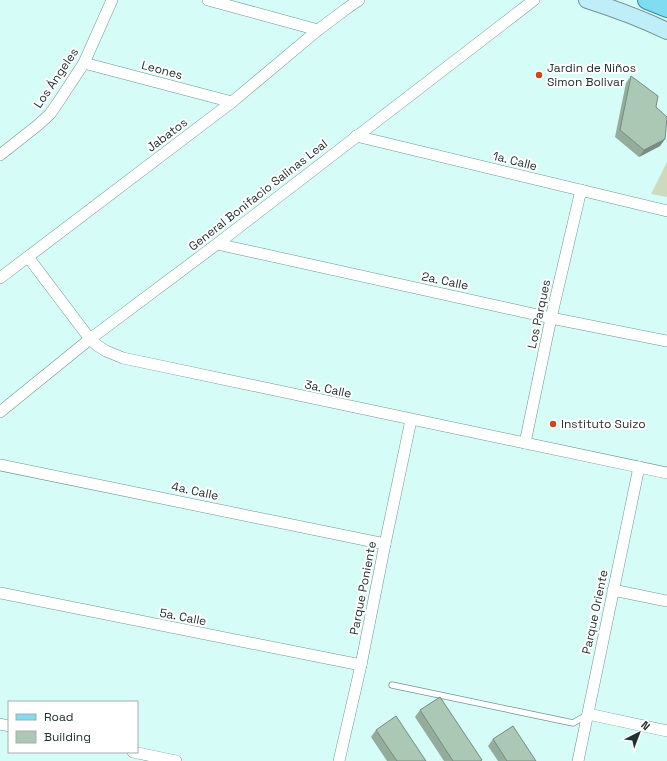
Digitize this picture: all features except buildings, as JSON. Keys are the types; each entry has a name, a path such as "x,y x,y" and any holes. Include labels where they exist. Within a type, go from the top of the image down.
{"main road":[{"path":"647,0 667,8"}],"street":[{"name":"Los Ángeles","path":"0,154 50,114 84,63 112,0"},
{"path":"208,0 318,30"},
{"name":"Jabatos","path":"0,278 232,102 347,4 359,0"},
{"name":"General Bonifacio Salinas Leal","path":"0,412 90,339 217,244 534,0"},
{"path":"587,0 628,13 667,31"},
{"name":"Leones","path":"84,63 232,102"},
{"name":"1a. Calle","path":"356,136 667,211"},
{"name":"Los Parques","path":"525,444 551,318 581,190"},
{"name":"2a. Calle","path":"217,244 551,318 667,341"},
{"name":"3a. Calle","path":"28,257 90,339 106,351 123,358 667,473"},
{"name":"Parque Poniente","path":"339,761 361,665 411,420"},
{"name":"4a. Calle","path":"0,465 385,544"},
{"name":"Parque Oriente","path":"578,761 638,467"},
{"path":"613,590 667,601"},
{"name":"5a. Calle","path":"0,593 361,665"},
{"path":"588,714 667,731"},
{"path":"138,753 176,761"}],"lane":[{"path":"392,685 573,723 588,714"}],"green space":[{"path":"667,162 667,197 651,194"}],"place":[{"name":"Jardin de Niños Simon Bolivar","path":"539,75"},
{"name":"Instituto Suizo","path":"553,424"}]}
